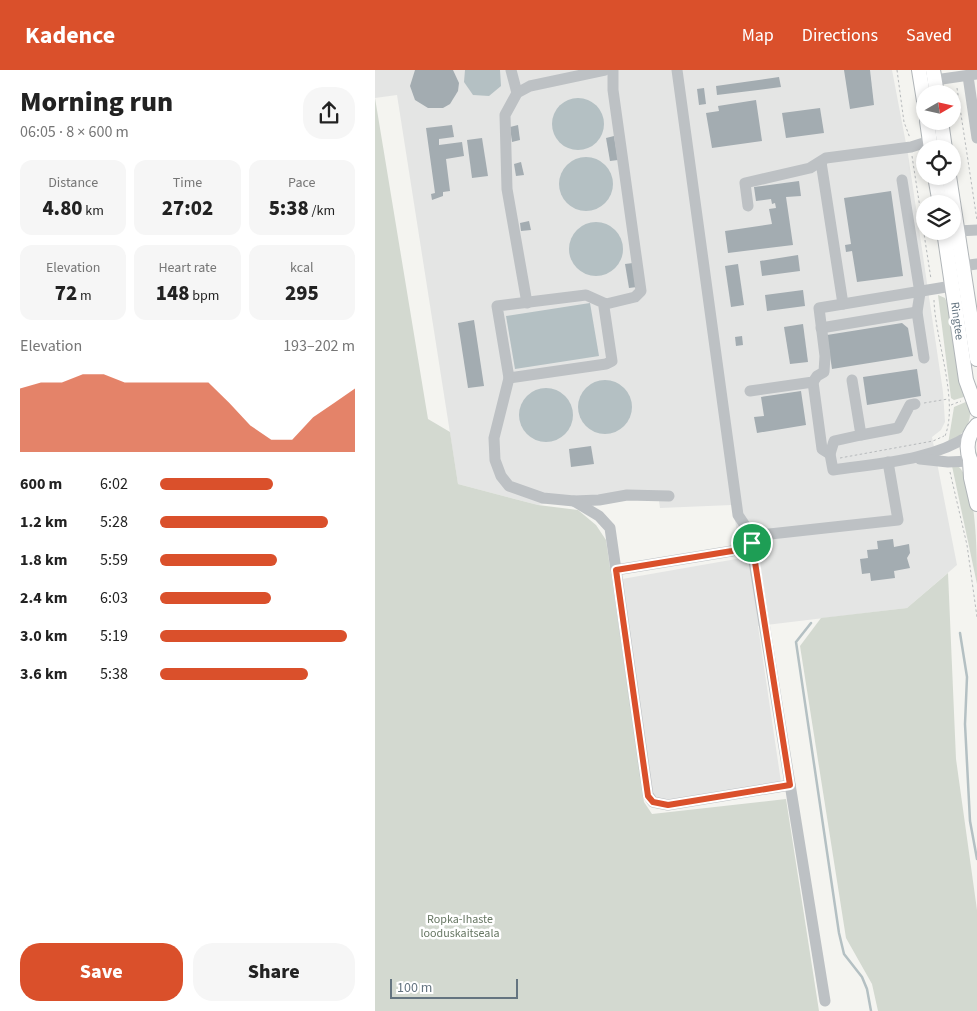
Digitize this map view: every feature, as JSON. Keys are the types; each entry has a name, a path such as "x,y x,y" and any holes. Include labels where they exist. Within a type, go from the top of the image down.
{"main road":[{"path":"919,70 921,85"},
{"name":"Ringtee","path":"951,240 952,286 966,380 977,410"},
{"name":"Ringtee","path":"954,240 962,266 977,359"},
{"path":"975,427 967,443 973,465 971,478 977,504"}],"street":[{"path":"511,70 517,93"},
{"path":"527,303 507,189 505,115 517,93 530,86 605,70"},
{"path":"613,70 613,90 641,291 635,297 606,304 586,295 497,306 509,378 494,438 495,460 501,476 509,486 521,492 543,498 574,501 599,500 627,495 669,496"},
{"path":"677,70 738,515 752,539 825,1001"},
{"path":"934,75 955,77 972,75 977,138"},
{"path":"748,206 745,184 810,168 827,158 916,146"},
{"path":"821,162 843,304"},
{"path":"902,180 920,293 917,312 925,358"},
{"path":"961,231 977,230"},
{"path":"962,266 977,264"},
{"path":"831,457 822,449 813,382 817,376 824,372 819,308 920,293 952,286"},
{"path":"509,378 606,364 612,361 604,307 606,304"},
{"path":"821,328 917,312"},
{"path":"852,380 861,435"},
{"path":"751,391 813,382"},
{"path":"915,404 910,405 898,428 834,441 831,457 833,470 888,462 945,449 975,427"},
{"path":"908,458 973,465"},
{"path":"616,570 732,551 752,539 898,520 888,462"},
{"path":"574,501 590,509 607,523 613,541 648,796 653,802 668,805 790,785"}],"path":[{"path":"897,70 904,122 909,133 934,290 934,306 949,405 949,426 945,436 945,449"},
{"path":"955,77 977,223"},
{"path":"915,404 948,399"},
{"path":"949,405 966,399"},
{"path":"831,457 924,443 945,436"},
{"path":"948,462 967,545 977,618"}],"shaded area":[{"path":"375,70 892,70 916,208 916,240 921,240 943,392 945,422 941,430 932,437 957,565 907,608 758,626 781,782 666,801 655,798 650,790 622,579 742,558 732,505 660,508 658,494 581,497 538,505 458,484 397,95 375,98"},
{"path":"465,70 500,70 501,86 489,96 473,95 464,82"},
{"path":"573,98 583,98 597,105 604,119 604,129 597,143 583,150 573,150 563,146 556,139 552,129 552,119 556,109 563,102"},
{"path":"586,157 605,165 613,184 605,203 586,211 567,203 559,184 567,165"},
{"path":"596,222 615,230 623,249 615,268 596,276 577,268 569,249 577,230"},
{"path":"590,303 599,356 515,369 506,316"},
{"path":"605,380 624,388 632,407 624,426 605,434 586,426 578,407 586,388"},
{"path":"546,388 565,396 573,415 565,434 546,442 527,434 519,415 527,396"}],"green space":[{"name":"Ropka-Ihaste looduskaitseala","path":"375,98 428,419 450,432 458,484 538,505 578,510 596,525 606,540 644,802 652,814 786,799 819,1011 375,1011"},
{"path":"938,295 945,298 947,303 967,396 954,400 951,398"},
{"path":"968,401 970,415 967,426 960,435 948,444 954,407"},
{"path":"952,466 958,466 969,488 975,521 977,584"},
{"path":"948,573 956,759 977,910 977,1011 878,1011 872,984 846,938 800,646 821,618 907,608"}],"building":[{"path":"415,70 453,70 459,83 458,91 450,104 443,108 428,108 415,100 410,86"},
{"path":"844,70 870,70 874,105 850,109"},
{"path":"779,77 781,87 717,95 716,86"},
{"path":"704,88 706,104 699,105 697,89"},
{"path":"756,100 762,141 712,148 706,113 719,111 718,106"},
{"path":"820,108 824,133 786,138 782,113"},
{"path":"452,125 454,137 439,139 439,145 462,142 464,156 446,159 450,191 443,192 443,196 432,200 431,194 435,193 426,128"},
{"path":"518,125 520,140 512,142 510,127"},
{"path":"614,136 618,160 610,161 606,138"},
{"path":"482,138 488,176 472,178 467,140"},
{"path":"521,162 524,175 516,176 514,164"},
{"path":"799,181 801,196 786,197 793,245 728,253 725,231 772,224 769,209 776,208 775,203 772,204 771,199 756,201 754,187"},
{"path":"891,191 903,276 857,282 852,251 846,252 845,245 851,244 844,198"},
{"path":"529,221 531,230 521,231 520,223"},
{"path":"798,255 800,271 762,276 760,261"},
{"path":"633,263 637,287 629,288 625,264"},
{"path":"738,264 744,305 731,307 725,266"},
{"path":"803,290 805,306 767,311 765,295"},
{"path":"474,320 484,386 468,388 458,323"},
{"path":"902,323 908,328 913,356 832,369 827,335"},
{"path":"803,324 808,362 790,364 784,327"},
{"path":"742,336 743,345 736,346 735,337"},
{"path":"917,369 921,396 867,405 863,377"},
{"path":"801,391 806,425 757,433 754,417 764,416 761,397"},
{"path":"591,446 594,464 571,467 569,449"},
{"path":"893,539 894,547 909,544 910,553 907,558 910,568 894,571 895,578 871,581 870,573 862,574 860,559 868,558 867,550 878,549 877,541"}],"waterway":[{"path":"811,623 796,642 839,933 844,954 862,977 867,989 871,1011"},
{"path":"960,633 967,677 965,724 970,821 977,859"}],"route":[{"path":"752,543 790,785 668,805 658,804 653,802 648,796 616,570 732,551 752,543"}]}
